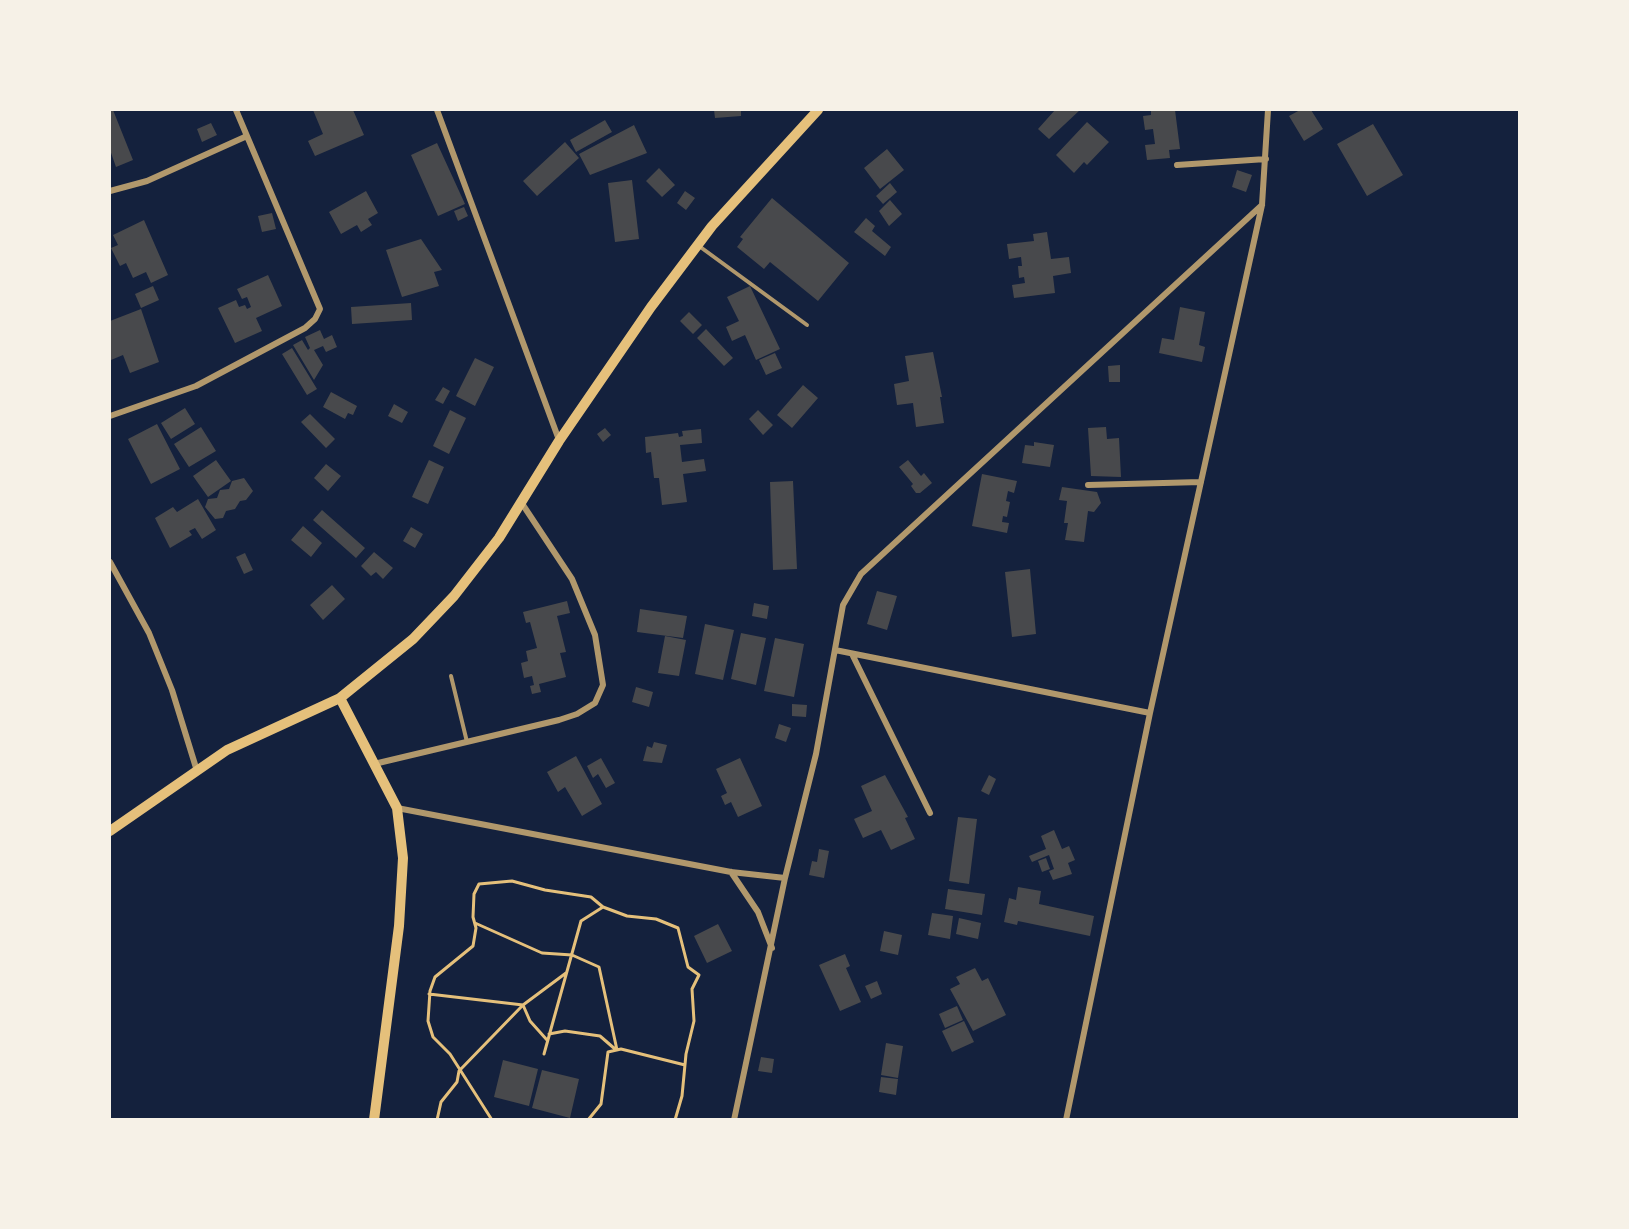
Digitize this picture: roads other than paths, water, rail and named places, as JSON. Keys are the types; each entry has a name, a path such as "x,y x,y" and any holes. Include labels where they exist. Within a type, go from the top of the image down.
{"main road":[{"path":"110,831 227,750 340,698 413,639 454,596 499,538 559,441 651,307 712,226 818,110"},
{"path":"340,698 397,808 403,858 399,926 374,1119"}],"street":[{"path":"110,417 196,386 305,328 320,309 236,110"},
{"path":"437,110 559,441"},
{"path":"1066,1119 1150,713 1262,205 1268,110"},
{"path":"110,190 147,181 247,136"},
{"path":"1177,165 1266,159"},
{"path":"734,1119 785,878 816,754 843,605 861,574 1262,205"},
{"path":"1088,485 1201,482"},
{"path":"374,764 577,714 596,703 603,685 595,635 572,579 521,502"},
{"path":"110,562 149,633 172,690 197,771"},
{"path":"835,650 1150,713"},
{"path":"852,654 930,813"},
{"path":"397,808 731,872 785,878"},
{"path":"731,872 758,912 772,948"}],"lane":[{"path":"698,245 807,325"},
{"path":"451,676 467,741"}]}
